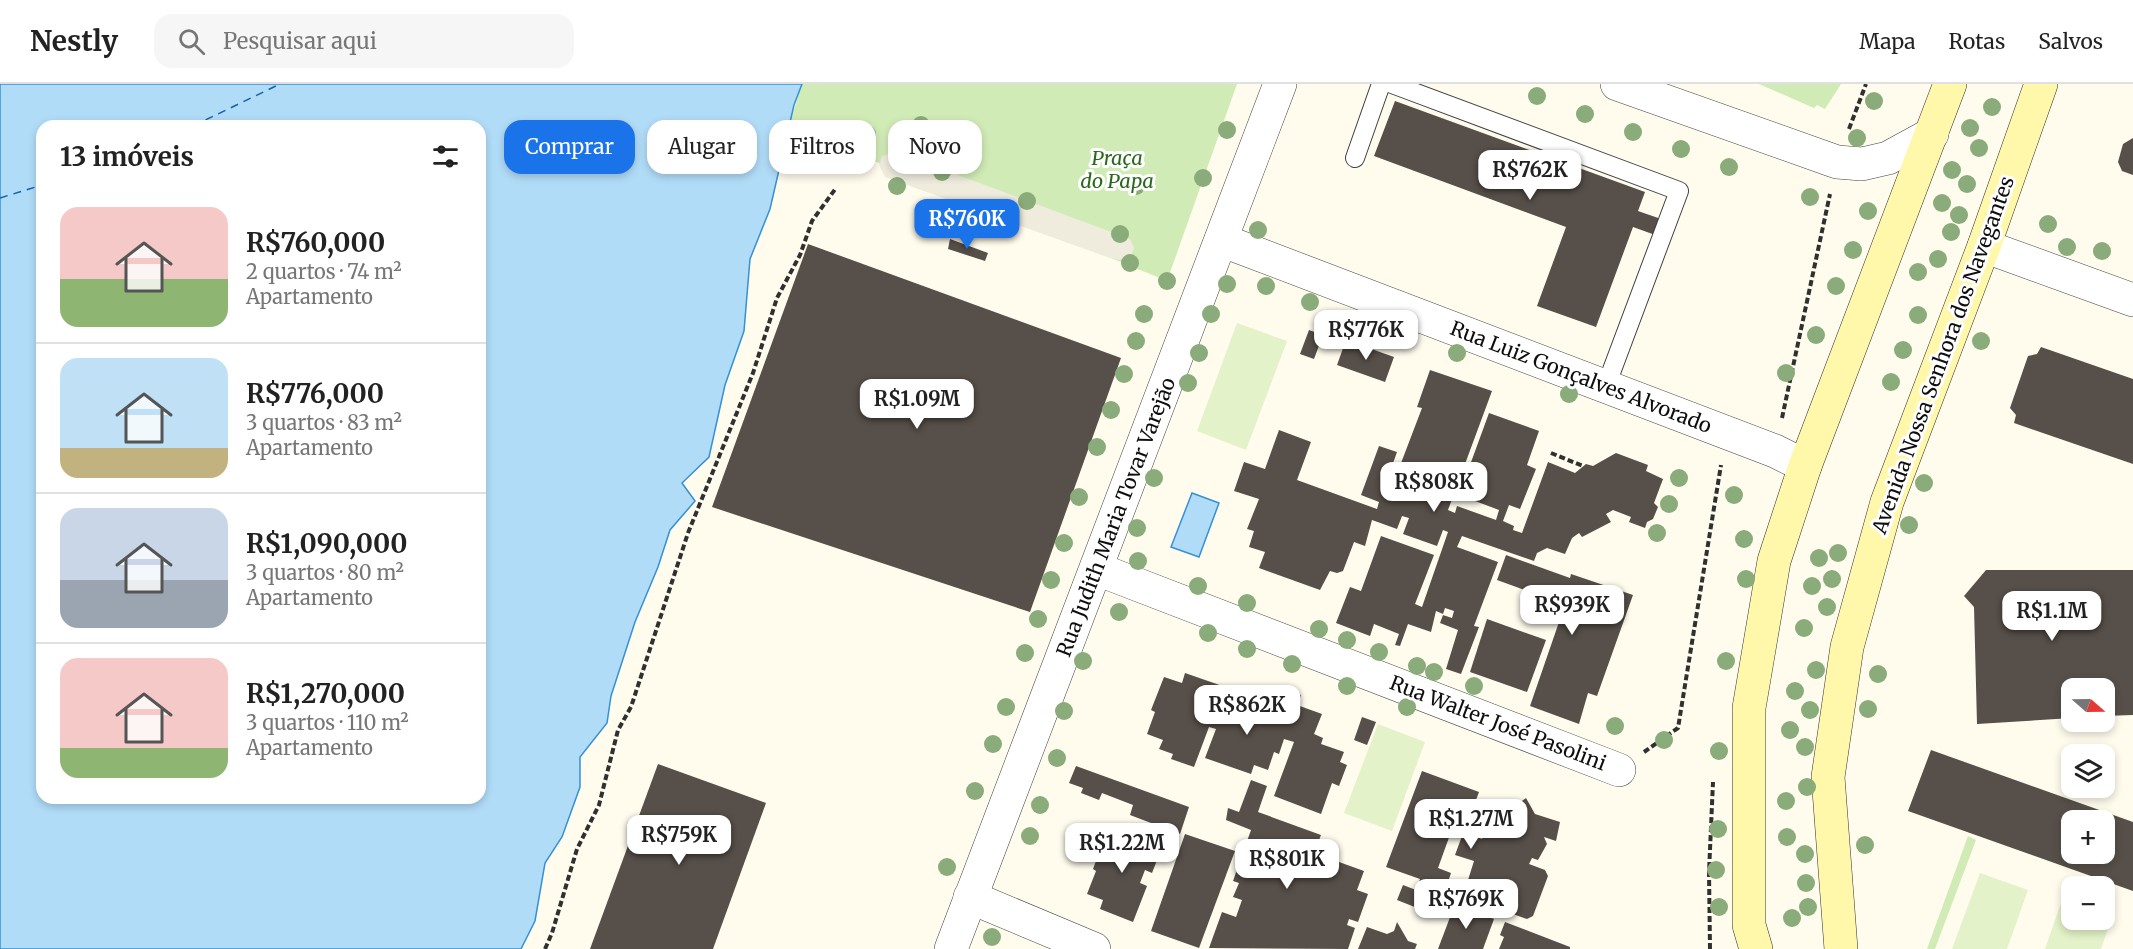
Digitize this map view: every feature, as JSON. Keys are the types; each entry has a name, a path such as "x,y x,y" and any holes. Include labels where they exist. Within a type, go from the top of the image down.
{"main road":[{"path":"1756,949 1749,925 1749,708 1774,561 1805,466 1950,84"},
{"name":"Avenida Nossa Senhora dos Navegantes","path":"1841,949 1828,777 1847,647 1887,502 1984,246 2041,84"}],"street":[{"name":"Rua Judith Maria Tovar Varejão","path":"951,949 1280,84"},
{"path":"1617,84 1837,162 1862,164 1888,158 1932,134"},
{"name":"Rua Luiz Gonçalves Alvorado","path":"1221,240 1775,451 1805,466"},
{"path":"1984,246 2133,300"},
{"name":"Rua Walter José Pasolini","path":"1097,569 1619,770"},
{"path":"970,897 1094,949"}],"lane":[{"path":"1355,158 1381,84"},
{"path":"1392,84 1679,191 1605,386"}],"path":[{"path":"1775,451 1837,162 1866,84"},
{"path":"545,949 577,849 599,805 618,730 631,708 688,533 753,373 777,298 800,255 812,221 836,188"},
{"name":"Rua Walter José Pasolini","path":"1619,770 1678,728 1727,433"},
{"path":"1551,453 1583,465"}],"green space":[{"name":"Praça do Papa","path":"802,84 1237,84 1167,281 906,174 982,174 982,120 888,120 888,167 876,162 876,120 791,120"},
{"path":"1759,84 1841,84 1825,109 1817,105 1814,108"},
{"path":"1237,323 1287,341 1246,450 1197,431"},
{"path":"1378,724 1425,742 1392,831 1344,813"},
{"path":"1968,836 1976,840 1935,949 1927,949"},
{"path":"1980,873 2028,890 2007,949 1952,949"},
{"path":"2061,903 2061,930 2108,930 2101,949 2045,949"}],"shaded area":[{"path":"888,154 888,174 955,174 1130,239 1134,248 1131,256 1119,260 1107,257 885,177 879,165 882,156"}],"water":[{"path":"0,84 802,84 791,120 769,120 769,174 778,174 770,209 750,259 744,331 725,385 709,457 682,483 695,501 670,530 658,567 635,622 611,696 607,723 580,757 580,787 562,837 545,863 535,921 521,949 0,949"},
{"path":"1192,493 1219,503 1199,557 1171,547"}],"building":[{"path":"1395,101 1645,192 1638,211 1664,220 1658,236 1633,227 1596,327 1537,306 1566,227 1374,156"},
{"path":"2133,138 2133,175 2122,171 2118,162 2123,144"},
{"path":"950,239 988,253 985,261 948,249"},
{"path":"808,244 1121,358 1030,612 712,507"},
{"path":"1309,330 1323,335 1314,359 1300,354"},
{"path":"1346,340 1394,357 1385,382 1337,365"},
{"path":"2041,347 2133,379 2133,464 2014,423 2016,415 2010,408 2028,356 2037,354"},
{"path":"1430,370 1492,391 1448,510 1455,513 1457,506 1496,520 1499,510 1459,495 1489,413 1539,431 1527,465 1536,469 1520,509 1509,505 1503,521 1514,526 1513,530 1522,533 1548,462 1575,473 1586,464 1593,466 1616,453 1648,465 1646,471 1663,479 1654,503 1658,507 1653,519 1647,522 1645,528 1629,522 1631,517 1613,510 1606,514 1611,522 1582,537 1579,533 1572,538 1565,554 1547,548 1537,553 1534,561 1462,536 1457,547 1498,562 1474,626 1479,627 1461,674 1446,669 1458,630 1440,623 1443,615 1452,618 1454,611 1445,608 1443,614 1436,611 1431,632 1408,624 1400,646 1395,645 1399,634 1374,624 1370,636 1336,623 1350,587 1361,591 1381,536 1434,555 1415,604 1422,607 1448,532 1443,530 1437,546 1403,534 1409,518 1402,516 1397,529 1372,520 1365,546 1354,542 1343,571 1337,573 1330,571 1320,590 1259,568 1265,552 1249,547 1254,531 1247,529 1259,499 1234,491 1244,462 1265,469 1279,430 1311,442 1297,480 1377,509 1379,502 1361,495 1379,446 1397,452 1391,469 1398,471 1422,408 1417,407"},
{"path":"1506,555 1570,578 1571,574 1633,595 1597,696 1588,693 1579,724 1530,706 1568,596 1591,604 1593,599 1565,589 1560,603 1497,580"},
{"path":"1986,570 2133,570 2133,715 2115,716 2115,678 2061,678 2061,719 1977,724 1974,607 1964,596"},
{"path":"1487,619 1546,640 1527,692 1470,672"},
{"path":"1185,673 1231,689 1225,704 1230,706 1236,690 1259,697 1257,703 1266,705 1268,702 1283,707 1290,691 1301,695 1297,705 1322,714 1314,734 1323,738 1321,744 1344,752 1340,762 1347,765 1339,786 1332,783 1321,814 1274,796 1294,742 1284,739 1279,754 1274,752 1268,770 1254,765 1251,774 1205,758 1216,729 1209,727 1194,767 1171,759 1173,754 1159,749 1163,740 1147,734 1155,712 1151,710 1164,677 1182,683"},
{"path":"1362,717 1376,722 1367,745 1354,740"},
{"path":"1931,750 2099,810 2061,810 2061,864 2115,864 2115,816 2133,822 2133,891 2115,885 2115,876 2091,876 1908,811"},
{"path":"658,764 766,803 713,949 590,949"},
{"path":"1076,766 1189,807 1180,834 1130,815 1133,805 1102,793 1099,800 1081,793 1083,788 1069,783"},
{"path":"1422,771 1479,792 1464,832 1482,839 1496,800 1511,809 1526,798 1535,814 1560,822 1556,841 1544,837 1547,844 1538,860 1532,858 1529,864 1545,870 1548,876 1533,916 1527,919 1463,896 1474,861 1455,855 1462,836 1451,832 1438,868 1451,873 1446,888 1459,893 1455,904 1442,899 1435,915 1397,900 1403,885 1416,890 1420,879 1386,867"},
{"path":"1251,780 1267,786 1258,812 1321,835 1314,853 1364,871 1357,890 1368,894 1358,922 1349,919 1347,925 1355,928 1348,949 1209,948 1222,912 1236,917 1242,900 1233,897 1239,883 1233,881 1251,830 1226,820 1228,808 1239,812","holes":["1280,840 1314,853 1306,876 1272,864"]},
{"path":"1108,829 1161,850 1152,873 1145,870 1140,883 1147,886 1133,922 1100,909 1103,900 1087,894 1096,871 1093,869"},
{"path":"1185,834 1235,851 1199,948 1151,931"},
{"path":"1455,904 1494,919 1483,949 1438,949"},
{"path":"1397,922 1408,941 1417,944 1415,949 1358,949 1367,927 1387,934 1394,931"},
{"path":"1505,922 1570,947 1570,949 1499,949 1504,937 1500,935"}],"ferry route":[{"path":"205,120 280,84"},
{"path":"0,198 36,187"}]}
